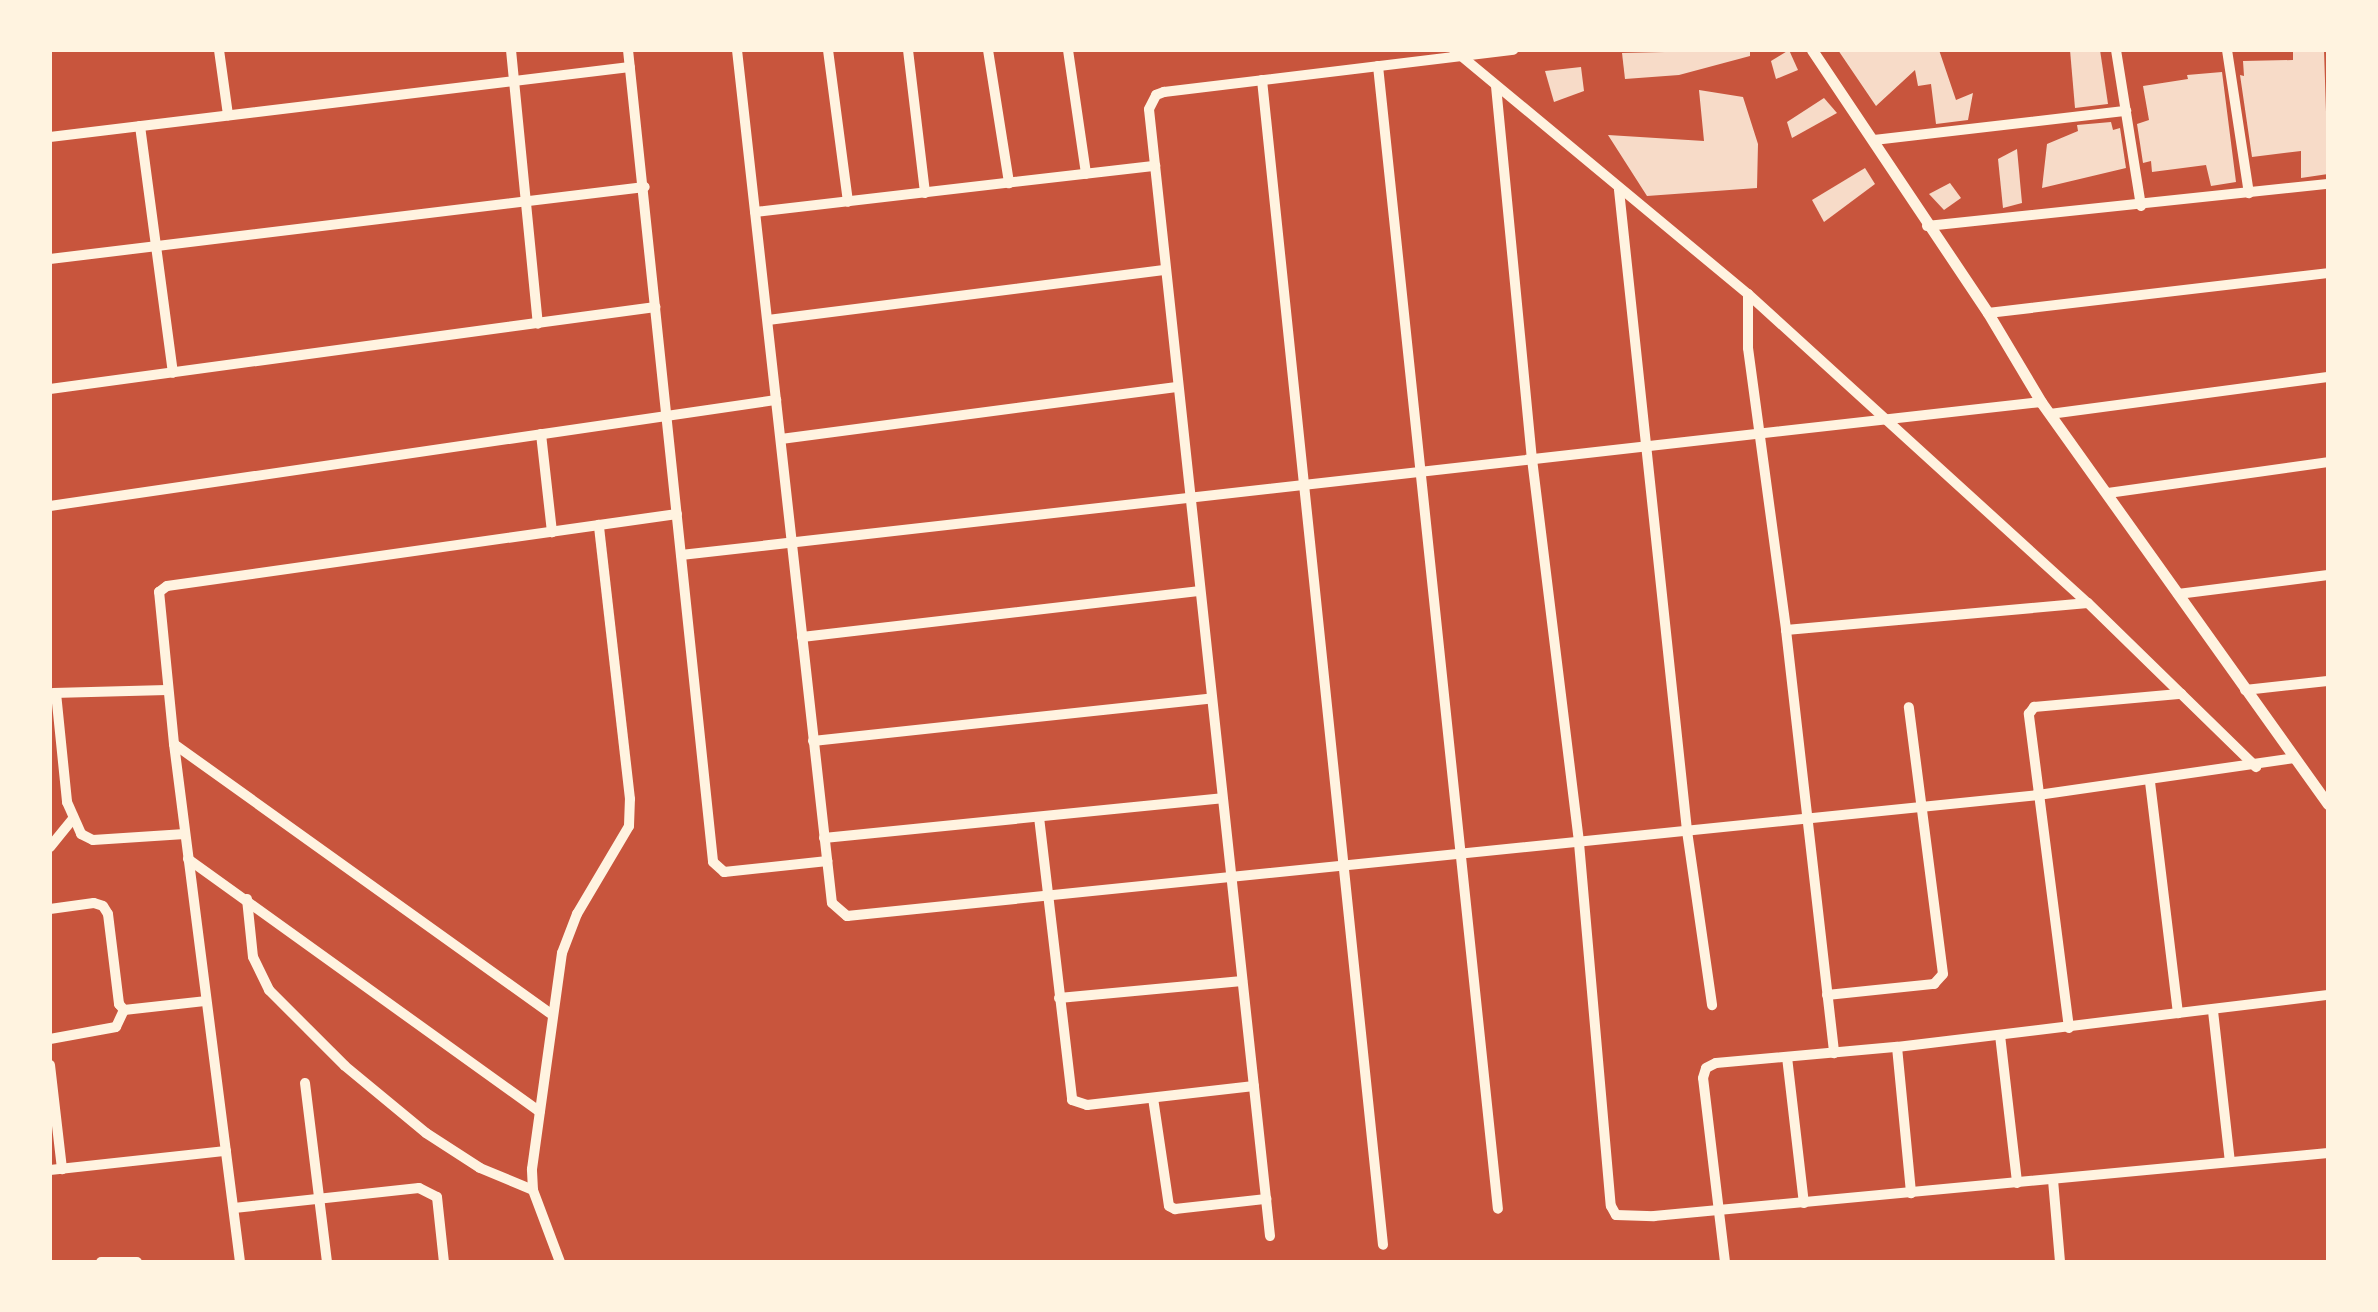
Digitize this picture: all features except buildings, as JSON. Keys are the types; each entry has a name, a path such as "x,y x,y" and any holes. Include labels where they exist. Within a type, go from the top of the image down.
{"street":[{"path":"219,50 228,115"},
{"path":"510,50 538,324"},
{"path":"628,50 713,862 724,872 827,860"},
{"path":"737,50 832,904 847,916 2038,795 2256,767 2294,758"},
{"path":"828,50 848,202"},
{"path":"908,50 926,192"},
{"path":"988,50 1009,183"},
{"path":"1068,50 1086,174"},
{"path":"1270,1236 1148,109 1156,94 1458,53 1514,50"},
{"path":"1812,50 1988,313 2041,402 2325,797"},
{"path":"2116,50 2141,206"},
{"path":"2227,50 2249,193"},
{"path":"1458,53 1748,294 2088,603 2256,767"},
{"path":"1378,66 1498,1208"},
{"path":"50,137 630,67"},
{"path":"1262,80 1383,1246"},
{"path":"1496,86 1532,459 1579,843 1611,1206 1624,1218 2328,1153"},
{"path":"1874,140 2126,111"},
{"path":"140,126 173,373"},
{"path":"755,212 1155,166"},
{"path":"1927,226 2328,184"},
{"path":"50,259 645,187"},
{"path":"1618,189 1687,831 1712,1005"},
{"path":"768,320 1166,270"},
{"path":"1988,313 2328,274"},
{"path":"1748,294 1748,348 1786,630 1834,1053"},
{"path":"50,389 655,306"},
{"path":"2050,414 2328,377"},
{"path":"781,439 1177,386"},
{"path":"50,506 776,400"},
{"path":"681,555 1418,474 1759,430 1888,422 2041,402"},
{"path":"542,434 552,532"},
{"path":"2108,493 2328,462"},
{"path":"240,1262 157,601 167,586 677,514"},
{"path":"560,1262 533,1190 562,953 577,914 630,826 598,525"},
{"path":"2178,594 2328,575"},
{"path":"802,637 1198,591"},
{"path":"1786,630 2088,603"},
{"path":"2245,690 2328,682"},
{"path":"167,690 53,693 72,820 81,834 93,840 185,834"},
{"path":"2069,1028 2029,714 2034,707 2181,694"},
{"path":"814,741 1210,699"},
{"path":"1826,995 1940,982 1943,974 1909,706"},
{"path":"174,744 553,1015"},
{"path":"2150,782 2178,1013"},
{"path":"824,838 1222,798"},
{"path":"1039,816 1072,1100 1088,1106 1254,1086"},
{"path":"50,847 72,820"},
{"path":"188,858 540,1112"},
{"path":"248,898 253,956 269,990 345,1066 426,1133 480,1168 533,1190"},
{"path":"50,908 94,903 103,906 108,914 119,1004 124,1010"},
{"path":"1059,998 1242,980"},
{"path":"1726,1262 1706,1068 1716,1062 2000,1036 2328,995"},
{"path":"124,1010 205,1000"},
{"path":"50,1039 116,1028 124,1010"},
{"path":"2213,1012 2230,1162"},
{"path":"2000,1036 2017,1183"},
{"path":"1898,1047 1911,1193"},
{"path":"1787,1056 1804,1203"},
{"path":"50,1065 56,1169 226,1151"},
{"path":"306,1083 327,1262"},
{"path":"1153,1098 1169,1206 1175,1209 1266,1199"},
{"path":"2054,1180 2060,1262"},
{"path":"234,1208 419,1188 432,1192 440,1210 444,1262"},
{"path":"101,1262 137,1262"}]}
